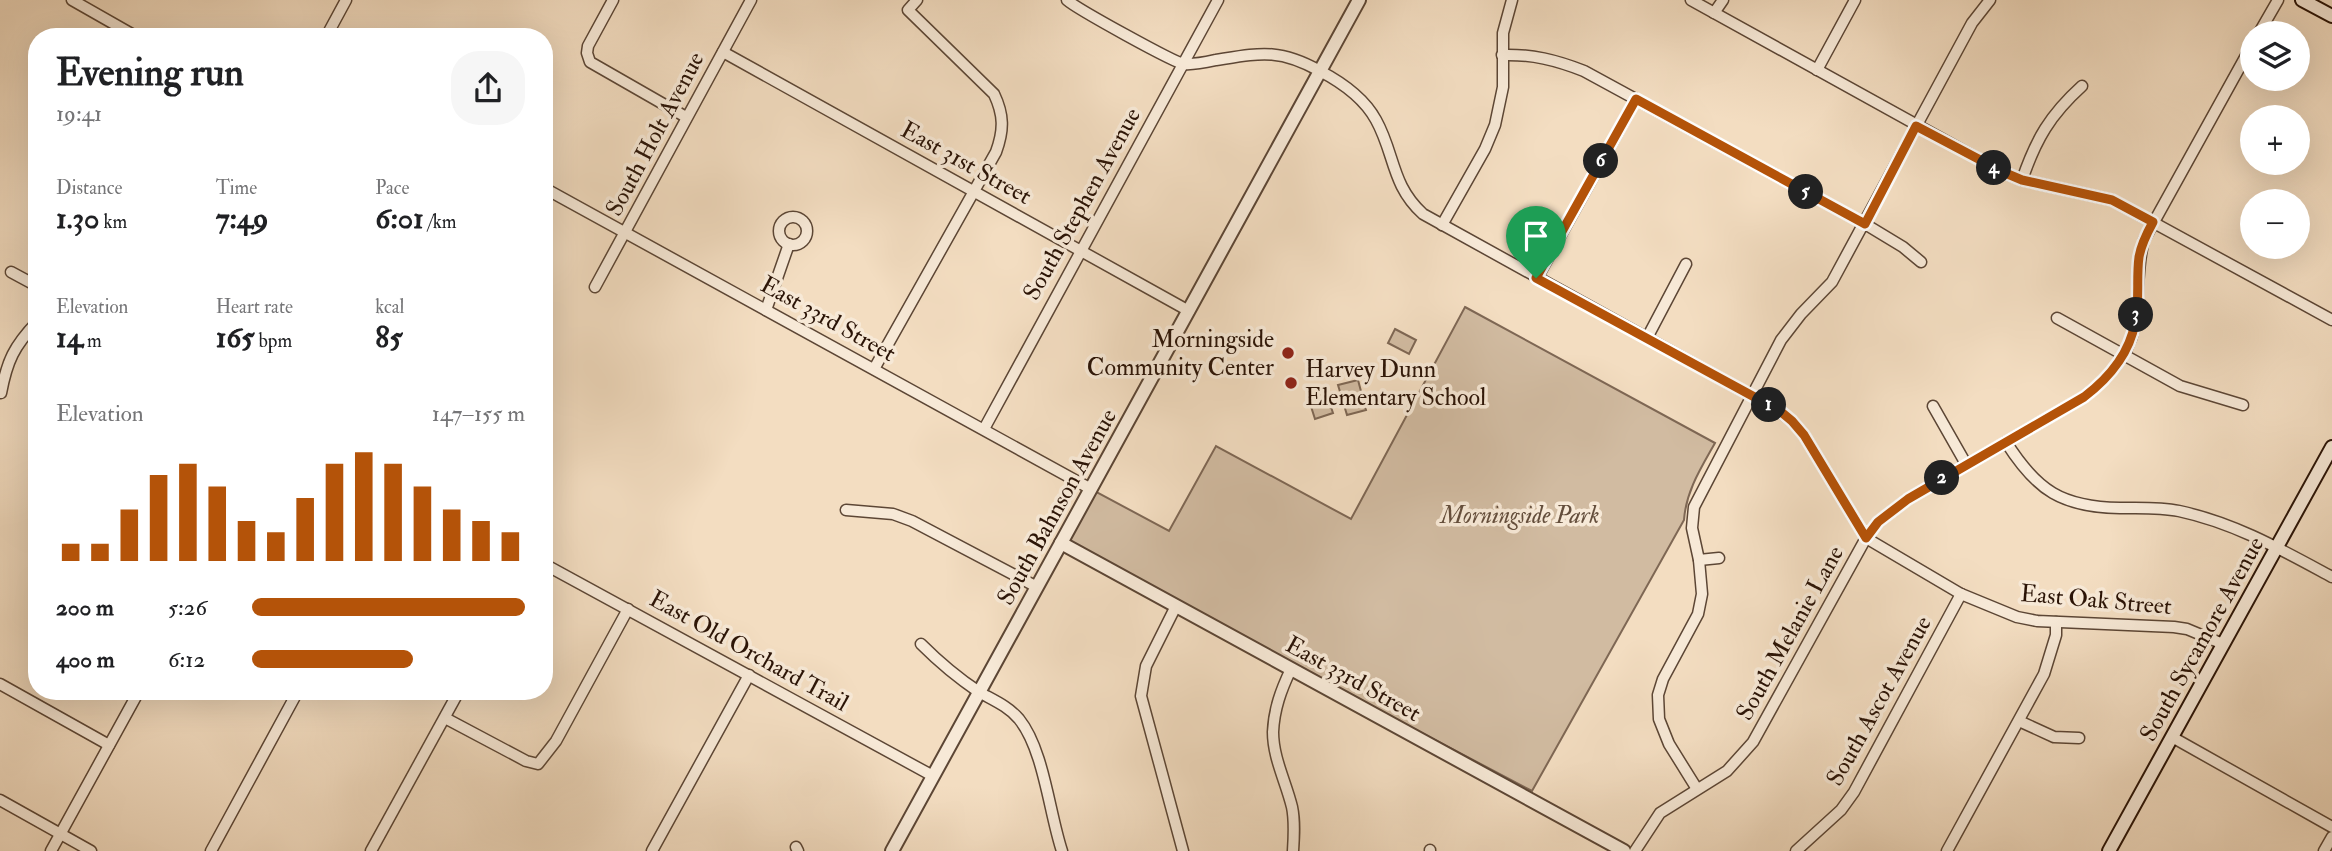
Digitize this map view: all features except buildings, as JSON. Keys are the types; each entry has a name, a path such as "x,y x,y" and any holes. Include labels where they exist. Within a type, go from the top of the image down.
{"street":[{"path":"72,0 121,28"},
{"path":"331,28 346,0"},
{"path":"613,0 588,46 590,62 685,117"},
{"name":"South Holt Avenue","path":"595,287 685,117 751,0"},
{"path":"874,369 1000,140 1004,126 1002,111 994,94 908,10 917,0"},
{"name":"South Stephen Avenue","path":"984,429 1218,0"},
{"name":"South Bahnson Avenue","path":"892,851 1359,0"},
{"path":"1442,225 1485,149 1495,125 1503,87 1503,33 1512,0"},
{"path":"1691,0 2003,172 2022,180 2112,200 2332,320"},
{"path":"1714,13 1723,0"},
{"path":"1817,70 1855,0"},
{"path":"1697,789 1670,744 1659,719 1658,695 1663,679 1698,614 1702,594 1699,560 1692,528 1694,507 1781,340 1801,314 1832,282 1972,23 1990,0"},
{"path":"2266,21 2278,0"},
{"path":"2302,0 2332,16"},
{"path":"1072,2 1183,64"},
{"name":"East 31st Street","path":"723,52 1189,311"},
{"name":"East Oak Street","path":"1183,64 1273,53 1291,57 1345,87 1369,109 1376,121 1395,176 1407,198 1423,214 1786,416 1804,435 1866,538 1961,594 2017,617 2056,622 2174,627 2187,629 2223,644"},
{"path":"1502,55 1527,54 1584,71 1865,224 1903,247 1921,262"},
{"name":"South Melanie Lane","path":"1635,851 1660,813 1740,760 1753,742 1866,538 1878,522 1890,511 1966,464 2102,384 2123,356 2131,340 2136,320 2139,257 2144,240 2240,66"},
{"path":"2022,180 2031,152 2046,124 2061,105 2082,86"},
{"path":"1536,278 1636,99"},
{"name":"East 33rd Street","path":"553,193 1091,489"},
{"path":"766,310 789,244"},
{"path":"1647,338 1686,264"},
{"path":"10,272 28,281"},
{"path":"2057,318 2180,386 2243,405"},
{"path":"1,393 10,356 16,344 28,331"},
{"path":"1933,406 1966,464"},
{"path":"2006,442 2029,476 2066,500 2103,508 2178,511 2231,526 2332,577"},
{"name":"South Sycamore Avenue","path":"2109,851 2332,447"},
{"path":"846,510 893,514 912,521 1037,587"},
{"name":"East 33rd Street","path":"1061,543 1624,851"},
{"path":"1699,560 1720,558"},
{"name":"East Old Orchard Trail","path":"553,569 933,776"},
{"name":"South Ascot Avenue","path":"1796,851 1841,810 1854,792 1961,594"},
{"path":"1176,606 1146,666 1141,696 1183,851"},
{"path":"445,718 526,761 538,764 556,741 628,609"},
{"path":"1947,851 2044,674 2056,635 2056,622"},
{"path":"921,644 939,662 1017,717 1032,739 1062,851"},
{"path":"1291,669 1277,699 1273,733 1275,753 1293,814 1293,851"},
{"path":"652,851 749,676"},
{"path":"0,684 28,700"},
{"path":"29,700 109,745"},
{"path":"51,851 134,700"},
{"path":"211,851 293,700"},
{"path":"371,851 454,700"},
{"path":"2019,720 2054,737 2079,738"},
{"path":"2172,737 2332,827"},
{"path":"0,800 92,851"},
{"path":"2325,851 2332,837"}],"green space":[{"name":"Morningside Park","path":"1465,307 1715,443 1691,489 1684,520 1532,791 1061,543 1091,489 1169,531 1216,446 1351,519"},
{"path":"1395,329 1416,340 1409,354 1388,343"},
{"path":"1358,380 1366,410 1347,415 1338,385"},
{"path":"1325,389 1333,413 1315,419 1307,394"}],"place":[{"name":"Morningside Community Center","path":"1288,353"},
{"name":"Harvey Dunn Elementary School","path":"1291,383"}],"route":[{"path":"1636,99 1865,224 1916,126 2022,180 2112,200 2153,222 2139,257 2136,320 2131,340 2123,356 2102,384 1908,499 1878,522 1866,538 1804,435 1780,411 1536,278 1636,99"}]}
